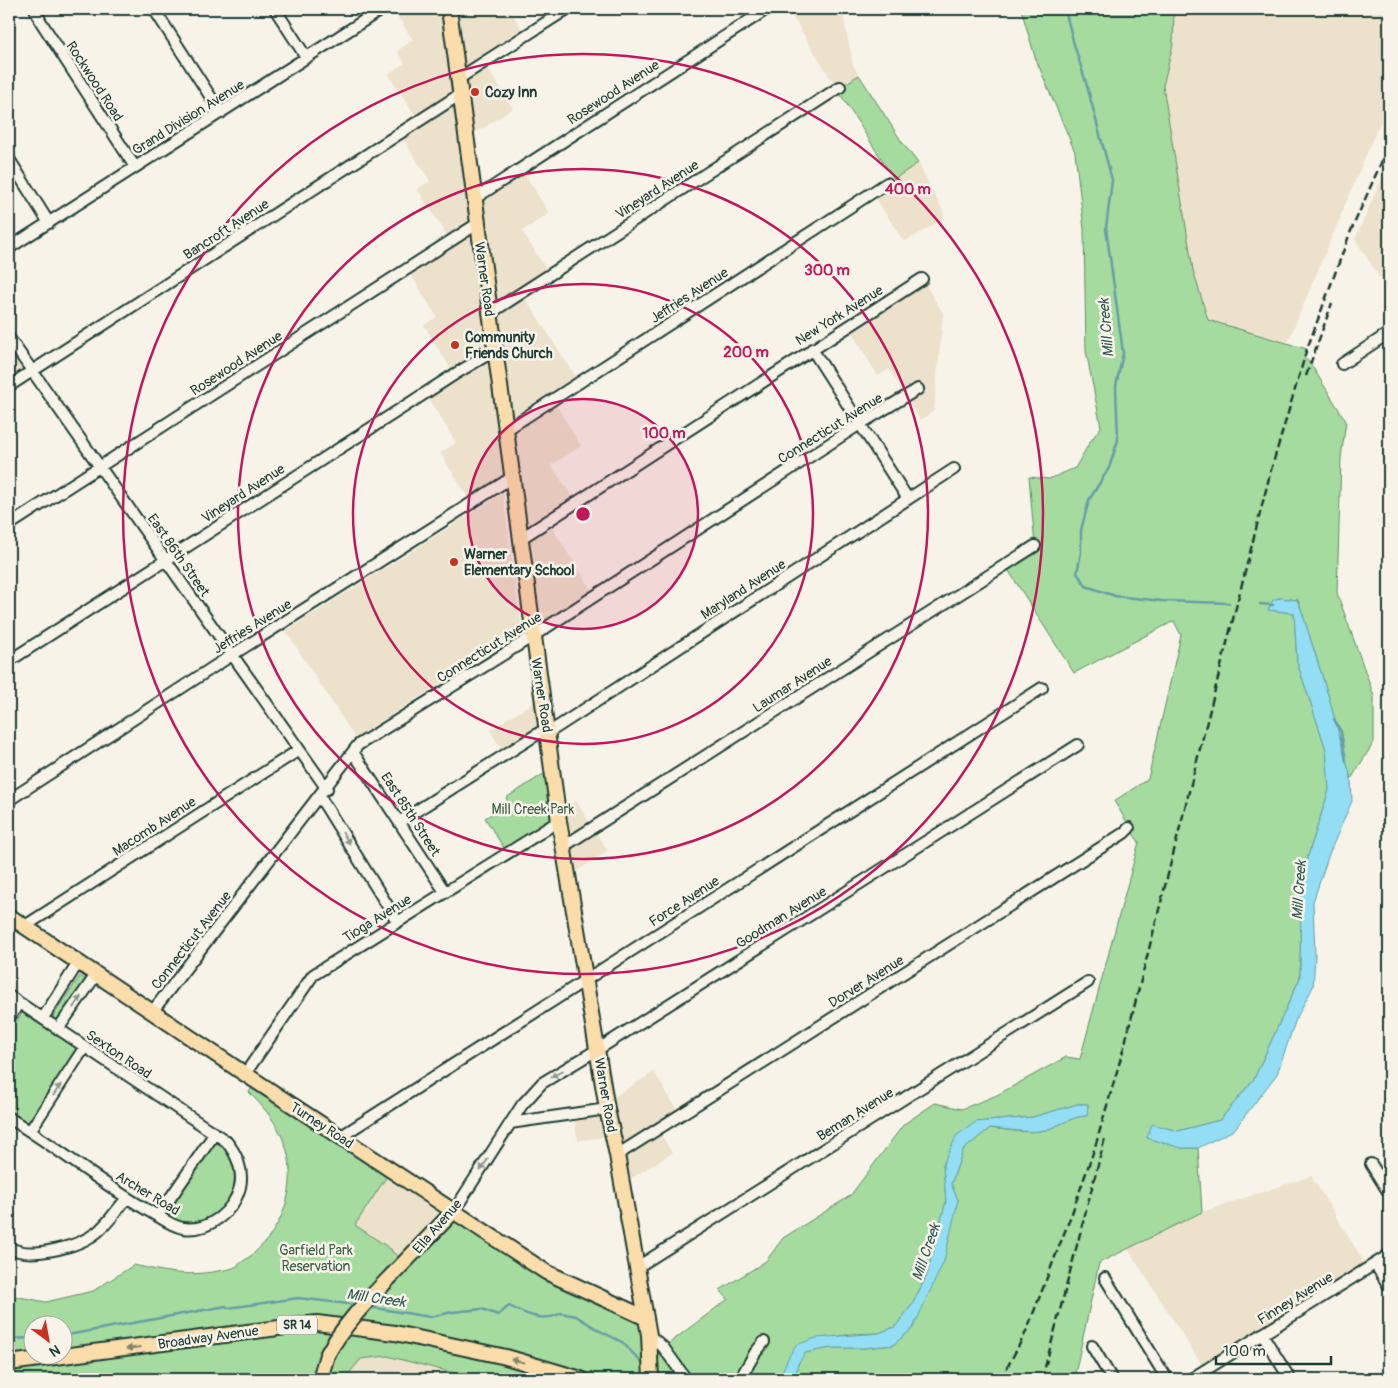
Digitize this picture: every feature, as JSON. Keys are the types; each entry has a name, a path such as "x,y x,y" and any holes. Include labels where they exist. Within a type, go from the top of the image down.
{"main road":[{"name":"Warner Road","path":"449,9 459,95 559,821 585,981 649,1335 650,1379"},
{"name":"Turney Road","path":"9,916 546,1272 646,1318"},
{"name":"Ella Avenue","path":"320,1379 327,1355 348,1321 454,1211"},
{"name":"Broadway Avenue","path":"9,1363 317,1323 395,1333 506,1357 581,1379"}],"street":[{"name":"Rockwood Road","path":"34,9 135,167"},
{"path":"154,9 220,114"},
{"path":"275,9 306,57"},
{"name":"Grand Division Avenue","path":"9,248 382,9"},
{"path":"458,79 567,9"},
{"name":"Rosewood Avenue","path":"474,199 767,9"},
{"name":"Vineyard Avenue","path":"489,314 840,87"},
{"name":"Bancroft Avenue","path":"9,386 459,95"},
{"path":"9,159 49,223"},
{"name":"Jeffries Avenue","path":"506,430 887,183"},
{"name":"Rosewood Avenue","path":"9,525 477,224"},
{"name":"New York Avenue","path":"520,539 922,279"},
{"name":"East 86th Street","path":"9,338 326,789"},
{"path":"1342,364 1388,338"},
{"path":"812,349 908,499"},
{"name":"Vineyard Avenue","path":"9,661 447,379 494,351"},
{"name":"Connecticut Avenue","path":"152,1012 358,746 533,636 860,424 918,389"},
{"name":"Maryland Avenue","path":"399,822 548,731 954,469"},
{"name":"Jeffries Avenue","path":"9,800 232,655 511,478"},
{"name":"Laumar Avenue","path":"564,846 1035,546"},
{"name":"Force Avenue","path":"340,1137 1042,688"},
{"name":"Goodman Avenue","path":"510,1124 522,1105 542,1083 1078,744"},
{"name":"Macomb Avenue","path":"25,926 299,750"},
{"name":"East 85th Street","path":"353,752 445,892"},
{"path":"320,797 398,921"},
{"name":"Tioga Avenue","path":"245,1074 313,976 559,821"},
{"name":"Dorver Avenue","path":"617,1155 1124,833 1129,828"},
{"path":"43,1018 78,963"},
{"path":"58,1029 96,975"},
{"name":"Beman Avenue","path":"636,1268 1088,982"},
{"name":"Sexton Road","path":"9,996 84,1048 215,1133"},
{"path":"9,1018 19,1003"},
{"path":"30,1131 84,1048"},
{"path":"510,1124 608,1109"},
{"name":"Archer Road","path":"9,1118 127,1198 171,1224 183,1228 206,1226 217,1220 232,1204 241,1184 237,1159 226,1141 215,1133"},
{"name":"Ella Avenue","path":"454,1211 510,1124"},
{"path":"158,1216 215,1133"},
{"path":"1371,1164 1389,1193"},
{"path":"9,1247 14,1250 44,1252 76,1244 97,1232 127,1198"},
{"name":"Finney Avenue","path":"1191,1379 1389,1255"},
{"path":"1376,1264 1389,1286"},
{"path":"1105,1278 1167,1379"},
{"path":"1262,1334 1290,1379"},
{"path":"649,1335 664,1347 686,1379"},
{"path":"740,1379 755,1352 764,1342"},
{"path":"1092,1346 1112,1379"}],"shaded area":[{"path":"393,9 509,9 526,35 484,63 513,108 465,140 474,198 521,168 549,213 522,231 550,275 522,293 579,382 553,400 581,446 551,465 576,502 548,521 595,596 533,636 511,479 472,503 440,453 456,443 425,393 454,374 424,325 437,317 407,269 451,241 417,189 430,181 400,134 419,121 388,74 405,63 397,51 413,40"},
{"path":"788,9 842,9 853,65 859,75 837,89"},
{"path":"1174,9 1389,9 1389,107 1376,131 1285,349 1209,320 1193,270 1163,85 1173,44"},
{"path":"1389,162 1389,276 1382,281 1355,239"},
{"path":"918,163 943,212 944,219 904,242 872,192"},
{"path":"922,279 943,313 934,411 920,420 889,369 878,376 848,326"},
{"path":"9,339 32,371 9,386"},
{"name":"Warner Elementary School","path":"503,493 522,631 355,738 286,631"},
{"path":"542,697 547,728 505,755 490,730"},
{"path":"576,801 608,851 569,876 558,812"},
{"path":"654,1072 680,1115 658,1129 672,1153 622,1184 613,1135 578,1141 573,1114 607,1109 606,1102"},
{"path":"391,1170 454,1211 405,1262 355,1225"},
{"path":"1311,1176 1368,1268 1205,1370 1128,1249 1202,1212"},
{"path":"387,1356 477,1379 347,1379 361,1359"}],"green space":[{"name":"Garfield Park Reservation","path":"1021,9 1174,9 1173,44 1163,86 1193,270 1208,320 1307,349 1304,358 1310,363 1346,421 1341,458 1337,593 1374,696 1374,742 1351,779 1329,698 1298,600 1280,598 1273,600 1269,610 1294,613 1297,662 1326,749 1329,790 1301,878 1300,978 1254,1079 1220,1120 1178,1131 1152,1125 1181,1148 1198,1148 1202,1212 1099,1263 1074,1379 795,1379 798,1364 804,1353 830,1348 863,1348 893,1345 913,1328 958,1200 951,1184 963,1150 990,1128 1025,1132 1045,1130 1075,1118 1086,1116 1088,1104 1078,1104 1033,1117 976,1122 943,1164 946,1201 927,1275 912,1305 895,1327 879,1333 851,1334 796,1345 794,1379 477,1379 387,1356 361,1359 347,1376 347,1379 9,1379 9,1295 46,1302 93,1291 134,1265 186,1274 229,1269 236,1267 245,1260 269,1237 285,1207 289,1191 289,1158 278,1128 249,1092 256,1082 391,1170 355,1225 405,1261 454,1211 546,1272 646,1318 649,1335 664,1347 728,1299 720,1290 766,1261 783,1238 850,1196 904,1124 935,1103 962,1109 997,1095 1066,1057 1080,1059 1139,842 1114,801 1148,779 1181,635 1174,621 1074,673 1005,565 1035,546 1029,477 1049,479 1075,468 1101,427 1086,351 1084,229 1075,152 1035,57"},
{"path":"859,75 902,142 918,163 894,179 837,89"},
{"name":"Mill Creek Park","path":"553,768 559,821 507,853 485,818 509,803 506,798"},
{"path":"80,976 87,981 53,1032 78,1049 27,1124 9,1112 9,1033 22,1013 45,1028"},
{"path":"217,1143 228,1152 234,1170 234,1185 229,1198 221,1210 210,1218 198,1223 184,1223 170,1218 168,1210 213,1145"}],"water":[{"path":"1280,598 1297,600 1301,609 1329,698 1351,779 1352,801 1329,854 1313,902 1315,955 1313,987 1296,1019 1277,1074 1234,1130 1198,1148 1181,1148 1147,1138 1152,1124 1178,1131 1220,1120 1254,1079 1300,978 1301,878 1329,790 1326,749 1297,662 1294,613 1268,610 1273,600"},
{"path":"1078,1104 1088,1104 1087,1116 1039,1131 990,1128 963,1150 951,1184 958,1200 944,1261 913,1328 893,1345 863,1348 830,1348 805,1353 798,1364 795,1379 779,1379 796,1345 816,1338 879,1333 895,1327 912,1305 927,1275 946,1201 943,1164 957,1135 976,1122 1033,1117"}],"waterway":[{"name":"Mill Creek","path":"1065,9 1112,180 1106,228 1123,353 1116,386 1118,440 1109,468 1089,500 1081,530 1081,552 1077,573 1086,586 1115,596 1162,601 1229,603"},
{"name":"Mill Creek","path":"1260,604 1273,605"},
{"name":"Mill Creek","path":"1334,719 1341,732 1346,761"},
{"name":"Mill Creek","path":"72,1334 226,1306 228,1308 298,1298 357,1305"},
{"name":"Mill Creek","path":"369,1307 430,1317 452,1312 482,1309 498,1315 509,1306 541,1317 555,1316 561,1313 576,1316 622,1342 644,1365"},
{"name":"Mill Creek","path":"9,1339 22,1338"}],"railway":[{"path":"1001,1379 1026,1332 1072,1213 1095,1147 1124,1047 1271,470 1307,349 1350,233 1389,145"},
{"path":"1306,376 1332,303"},
{"path":"1042,1379 1105,1138"}],"place":[{"name":"Cozy Inn","path":"475,92"},
{"name":"Community Friends Church","path":"455,345"},
{"name":"Warner Elementary School","path":"454,562"}]}
